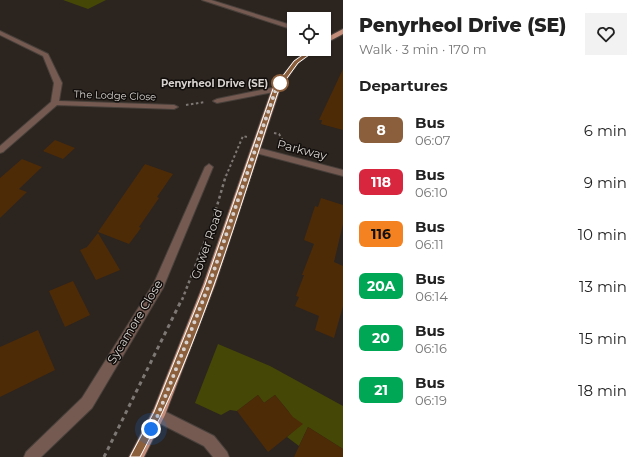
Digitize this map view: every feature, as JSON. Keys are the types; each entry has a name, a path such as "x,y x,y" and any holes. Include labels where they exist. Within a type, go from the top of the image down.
{"main road":[{"path":"331,37 343,31"},
{"name":"Gower Road","path":"136,457 158,415 209,285 276,89 296,62 304,56"}],"street":[{"path":"205,0 287,26"},
{"path":"0,33 46,55 58,83 55,103 0,150"},
{"path":"217,101 276,89"},
{"name":"The Lodge Close","path":"55,103 174,107"},
{"name":"Parkway","path":"255,150 343,172"},
{"name":"Sycamore Close","path":"31,457 87,403 159,285 208,168"},
{"path":"158,415 209,441 222,457"}],"path":[{"path":"174,107 217,101"},
{"path":"104,457 182,297 212,223 227,173"}],"shaded area":[{"path":"63,0 106,0 88,9"},
{"path":"218,344 270,366 343,406 343,449 308,427 299,446 287,437 296,429 289,412 275,395 264,403 258,395 237,411 230,410 221,415 195,403"}],"building":[{"path":"343,69 343,130 321,124 322,120 319,120"},
{"path":"55,140 75,148 63,159 43,151"},
{"path":"22,159 42,167 19,189 27,192 0,218 0,178"},
{"path":"145,164 173,174 139,227 141,228 129,244 98,232"},
{"path":"321,198 343,205 343,224 334,262 343,266 343,306 334,338 315,330 319,316 295,306 299,297 296,296 304,275 302,275 314,244 304,240 315,206 318,207"},
{"path":"98,233 120,270 96,280 80,250 87,247"},
{"path":"73,281 90,315 65,327 49,291"},
{"path":"38,330 55,370 0,397 0,347"},
{"path":"258,395 264,403 275,395 293,417 303,424 268,452 237,411"},
{"path":"308,427 343,449 343,457 294,457"}],"bus line":[{"name":"8","path":"136,457 158,415 209,285 276,89 296,62 304,56"}],"place":[{"name":"Penyrheol Drive (SE)","path":"280,83"}],"route":[{"path":"151,429 158,415 209,285 276,89 280,83"}]}
